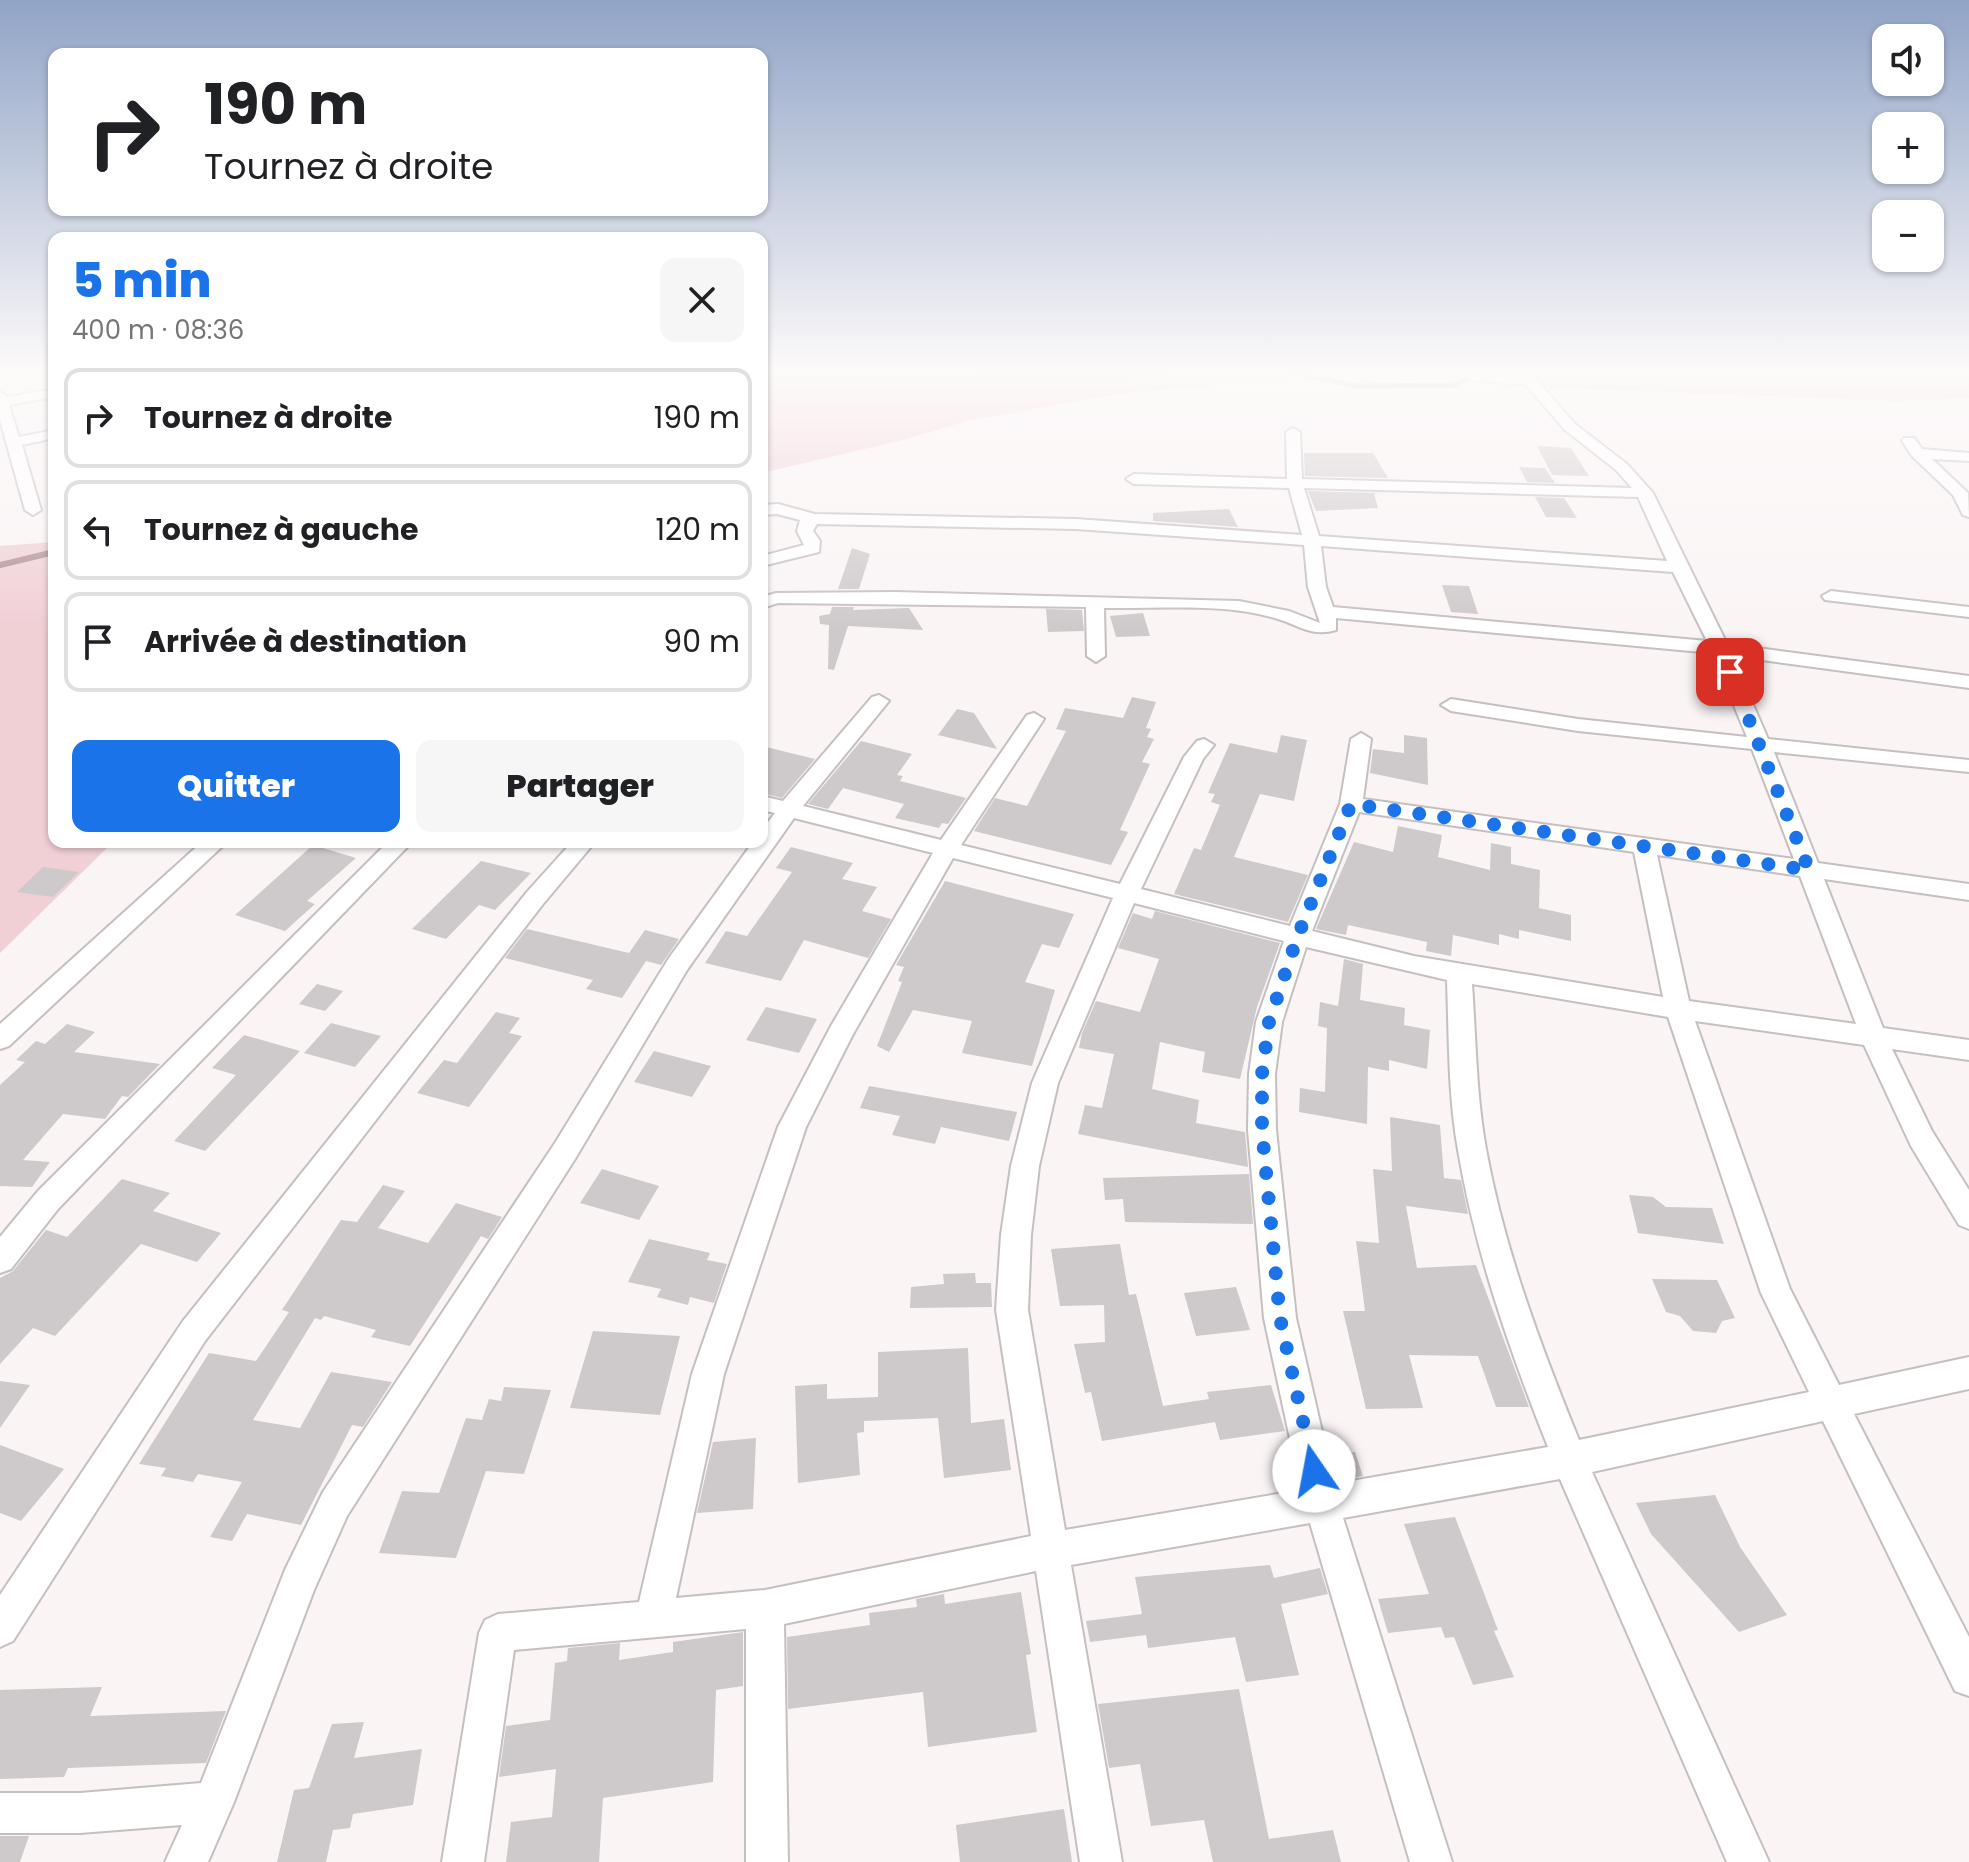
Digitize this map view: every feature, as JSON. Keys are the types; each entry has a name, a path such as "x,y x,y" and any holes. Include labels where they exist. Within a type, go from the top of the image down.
{"street":[{"path":"19,458 33,510"},
{"path":"768,601 776,598 895,597 1239,606 1285,616 1314,629 1330,626 1317,587 1312,540 1295,483 1294,458"},
{"path":"1611,458 1645,493 1720,649 1760,743 1874,1038 1921,1138 1969,1216"},
{"path":"1925,458 1965,493 1969,512"},
{"path":"1134,479 1645,493"},
{"path":"768,510 778,509 814,519 1076,524 1678,567"},
{"path":"768,559 813,548 805,524 814,519"},
{"path":"1831,596 1969,612"},
{"path":"1095,602 1096,656"},
{"path":"1327,612 1720,649 1969,682"},
{"path":"775,806 879,701"},
{"path":"1451,705 1578,725 1969,766"},
{"path":"653,1620 708,1374 792,1127 840,1033 946,850 1034,719"},
{"path":"1361,739 1351,804 1297,938 1269,1022 1262,1074 1262,1130 1280,1318 1321,1502 1431,1862"},
{"path":"1101,1862 1012,1310 1016,1235 1025,1166 1045,1083 1126,895 1194,757 1204,745"},
{"path":"1351,804 1969,892"},
{"path":"775,806 1297,938 1459,973 1678,1009 1969,1050"},
{"path":"1644,846 1678,1009 1713,1119 1776,1293 1969,1677"},
{"path":"0,1039 209,848"},
{"path":"0,1259 48,1200 395,848"},
{"path":"0,1628 194,1331 526,910 579,848"},
{"path":"186,1862 214,1802 298,1583 335,1504 565,1151 749,848"},
{"path":"1459,973 1475,1168 1511,1296 1568,1459 1748,1862"},
{"path":"463,1862 498,1633 765,1609 1051,1550 1521,1470 1969,1373"},
{"path":"765,1609 767,1862"},
{"path":"0,1813 80,1813 214,1802"}],"shaded area":[{"path":"768,458 826,458 768,472"},
{"path":"48,542 48,848 107,848 0,953 0,546"}],"building":[{"path":"1304,458 1376,458 1388,478 1305,476"},
{"path":"1543,458 1577,458 1589,476 1552,475"},
{"path":"1519,467 1545,468 1555,483 1527,482"},
{"path":"1308,491 1378,493 1374,494 1378,508 1316,511"},
{"path":"1535,497 1564,498 1577,518 1546,517"},
{"path":"1229,509 1238,527 1153,521 1153,513"},
{"path":"852,548 870,554 859,589 838,589"},
{"path":"1442,585 1469,586 1478,614 1451,612"},
{"path":"832,607 854,607 853,610 909,608 923,630 848,626 834,670 828,669 829,625 820,624 819,616 830,614"},
{"path":"1046,609 1082,610 1084,631 1048,632"},
{"path":"1143,613 1150,636 1116,637 1110,616"},
{"path":"1132,697 1156,702 1146,728 1151,729 1147,737 1154,739 1142,762 1150,764 1120,830 1128,832 1111,865 974,831 995,798 1027,806 1066,731 1056,729 1065,708 1123,718"},
{"path":"957,709 974,713 997,749 938,735"},
{"path":"1281,735 1307,740 1294,801 1260,794 1234,857 1308,875 1288,922 1174,894 1194,848 1201,850 1220,805 1211,802 1215,794 1208,793 1230,743 1277,753"},
{"path":"1404,735 1427,738 1428,785 1370,773 1373,749 1404,753"},
{"path":"861,741 912,754 897,775 903,776 900,781 966,798 948,824 942,823 939,828 895,818 904,804 843,788 828,809 808,804"},
{"path":"768,747 815,759 782,798 768,794"},
{"path":"1398,826 1442,835 1438,857 1490,870 1491,843 1511,847 1511,864 1540,870 1539,908 1571,915 1571,941 1519,930 1519,939 1499,934 1499,945 1453,935 1451,956 1426,951 1427,942 1348,925 1346,935 1316,929 1354,842 1393,852"},
{"path":"791,847 853,863 842,879 877,887 862,911 891,919 868,958 804,940 781,981 705,963 726,931 747,936 792,872 776,868"},
{"path":"310,848 323,848 356,858 307,901 315,904 285,931 235,915"},
{"path":"481,861 531,873 495,910 479,905 446,939 412,929"},
{"path":"43,867 79,872 53,897 17,892"},
{"path":"945,881 1074,914 1059,948 1042,944 1025,982 1055,990 1032,1066 962,1053 972,1021 913,1010 889,1052 877,1046 902,982 898,981 904,967 896,965"},
{"path":"1155,911 1280,943 1257,1007 1240,1079 1202,1072 1205,1052 1160,1042 1152,1089 1199,1100 1196,1123 1245,1132 1248,1167 1078,1134 1085,1105 1102,1108 1114,1054 1079,1048 1082,1033 1096,1001 1140,1012 1159,959 1118,948 1133,913 1152,919"},
{"path":"527,929 629,953 645,930 679,939 661,965 646,961 622,998 586,989 593,980 505,958"},
{"path":"1344,959 1363,964 1360,1000 1405,1008 1404,1025 1430,1030 1427,1069 1389,1060 1389,1071 1368,1067 1367,1124 1299,1112 1300,1088 1325,1092 1327,1028 1318,1026 1320,1002 1338,1006"},
{"path":"317,984 343,991 325,1011 299,1004"},
{"path":"766,1007 817,1019 799,1053 746,1040"},
{"path":"496,1012 520,1018 509,1033 522,1036 469,1107 417,1093 444,1060 457,1063"},
{"path":"331,1023 381,1036 355,1067 304,1053"},
{"path":"67,1024 95,1032 74,1052 160,1064 128,1097 122,1096 105,1119 63,1114 23,1160 50,1162 32,1187 0,1186 0,1085 25,1062 16,1060 36,1041 45,1044"},
{"path":"244,1035 300,1051 205,1151 174,1141 236,1075 212,1068"},
{"path":"654,1051 711,1066 692,1097 634,1082"},
{"path":"869,1086 1017,1112 1009,1141 941,1127 935,1144 892,1135 900,1116 860,1108"},
{"path":"1390,1117 1440,1125 1444,1178 1461,1180 1468,1214 1406,1206 1417,1268 1476,1265 1529,1407 1496,1407 1478,1356 1409,1355 1423,1408 1366,1409 1343,1311 1365,1311 1356,1241 1379,1243 1373,1169 1392,1171"},
{"path":"602,1169 659,1186 639,1220 580,1203"},
{"path":"1249,1174 1253,1224 1125,1222 1123,1199 1105,1200 1103,1178"},
{"path":"122,1179 170,1193 153,1211 221,1233 197,1262 141,1244 55,1336 33,1328 0,1364 0,1278 13,1271 46,1230 67,1237"},
{"path":"383,1185 405,1191 378,1228 428,1243 456,1203 502,1217 488,1239 481,1236 410,1346 371,1337 376,1330 324,1316 321,1320 315,1318 253,1420 300,1428 331,1372 392,1382 363,1427 352,1425 301,1525 247,1514 232,1541 210,1537 242,1482 198,1474 193,1482 161,1476 166,1468 139,1464 209,1353 256,1361 289,1312 282,1310 341,1220 357,1222"},
{"path":"1629,1195 1653,1197 1666,1207 1712,1208 1724,1244 1638,1233"},
{"path":"649,1239 710,1253 707,1260 727,1264 714,1303 690,1297 688,1305 657,1297 661,1289 628,1282"},
{"path":"1120,1244 1129,1295 1136,1294 1163,1406 1209,1399 1207,1392 1271,1385 1285,1431 1220,1440 1215,1422 1102,1441 1091,1392 1085,1393 1074,1344 1105,1342 1104,1305 1060,1306 1051,1249"},
{"path":"975,1273 976,1283 991,1283 992,1307 910,1308 911,1287 944,1284 943,1274"},
{"path":"1652,1279 1717,1280 1735,1318 1722,1321 1716,1333 1693,1331 1680,1316 1666,1312"},
{"path":"1236,1287 1250,1330 1196,1336 1184,1293"},
{"path":"593,1331 680,1336 660,1415 570,1408"},
{"path":"968,1348 971,1423 1004,1419 1011,1470 944,1478 938,1418 864,1421 864,1432 857,1433 860,1475 798,1483 795,1386 827,1384 827,1399 878,1397 878,1352"},
{"path":"0,1381 30,1385 0,1428"},
{"path":"504,1387 551,1390 524,1474 486,1471 456,1558 379,1553 402,1491 439,1493 466,1418 482,1420 489,1399 501,1401"},
{"path":"756,1438 753,1509 697,1513 713,1442"},
{"path":"0,1445 64,1469 21,1521 0,1513"},
{"path":"1355,1452 1363,1476 1336,1481 1330,1455"},
{"path":"1715,1495 1740,1547 1787,1615 1739,1632 1651,1534 1636,1503"},
{"path":"1455,1517 1498,1630 1494,1631 1514,1677 1473,1685 1454,1637 1445,1638 1441,1627 1388,1633 1378,1599 1429,1594 1404,1524"},
{"path":"1270,1565 1274,1578 1320,1568 1328,1594 1281,1604 1299,1675 1246,1682 1235,1637 1148,1648 1146,1635 1090,1642 1086,1621 1142,1614 1135,1577"},
{"path":"1021,1592 1031,1654 1026,1655 1037,1732 928,1747 923,1692 788,1709 787,1637 870,1625 869,1613 917,1607 916,1599 944,1594 945,1604"},
{"path":"743,1632 743,1686 716,1690 713,1782 603,1798 599,1862 506,1862 511,1822 552,1817 556,1769 499,1777 506,1726 550,1720 555,1663 567,1661 568,1648 620,1643 619,1660 673,1652 673,1642"},
{"path":"102,1687 90,1716 226,1711 206,1763 68,1768 64,1777 0,1779 0,1690"},
{"path":"1239,1689 1269,1839 1333,1830 1341,1862 1213,1862 1204,1820 1151,1826 1140,1764 1109,1768 1098,1704"},
{"path":"364,1722 354,1758 422,1749 413,1805 353,1814 350,1828 333,1830 326,1862 277,1862 294,1790 309,1788 332,1724"},
{"path":"1064,1809 1072,1862 960,1862 956,1825"},
{"path":"0,1836 29,1836 20,1862 0,1862"}],"waterway":[{"path":"0,565 48,553"}],"route":[{"path":"1314,1471 1280,1318 1262,1130 1262,1074 1269,1022 1297,938 1351,804 1809,870 1730,672"}]}
